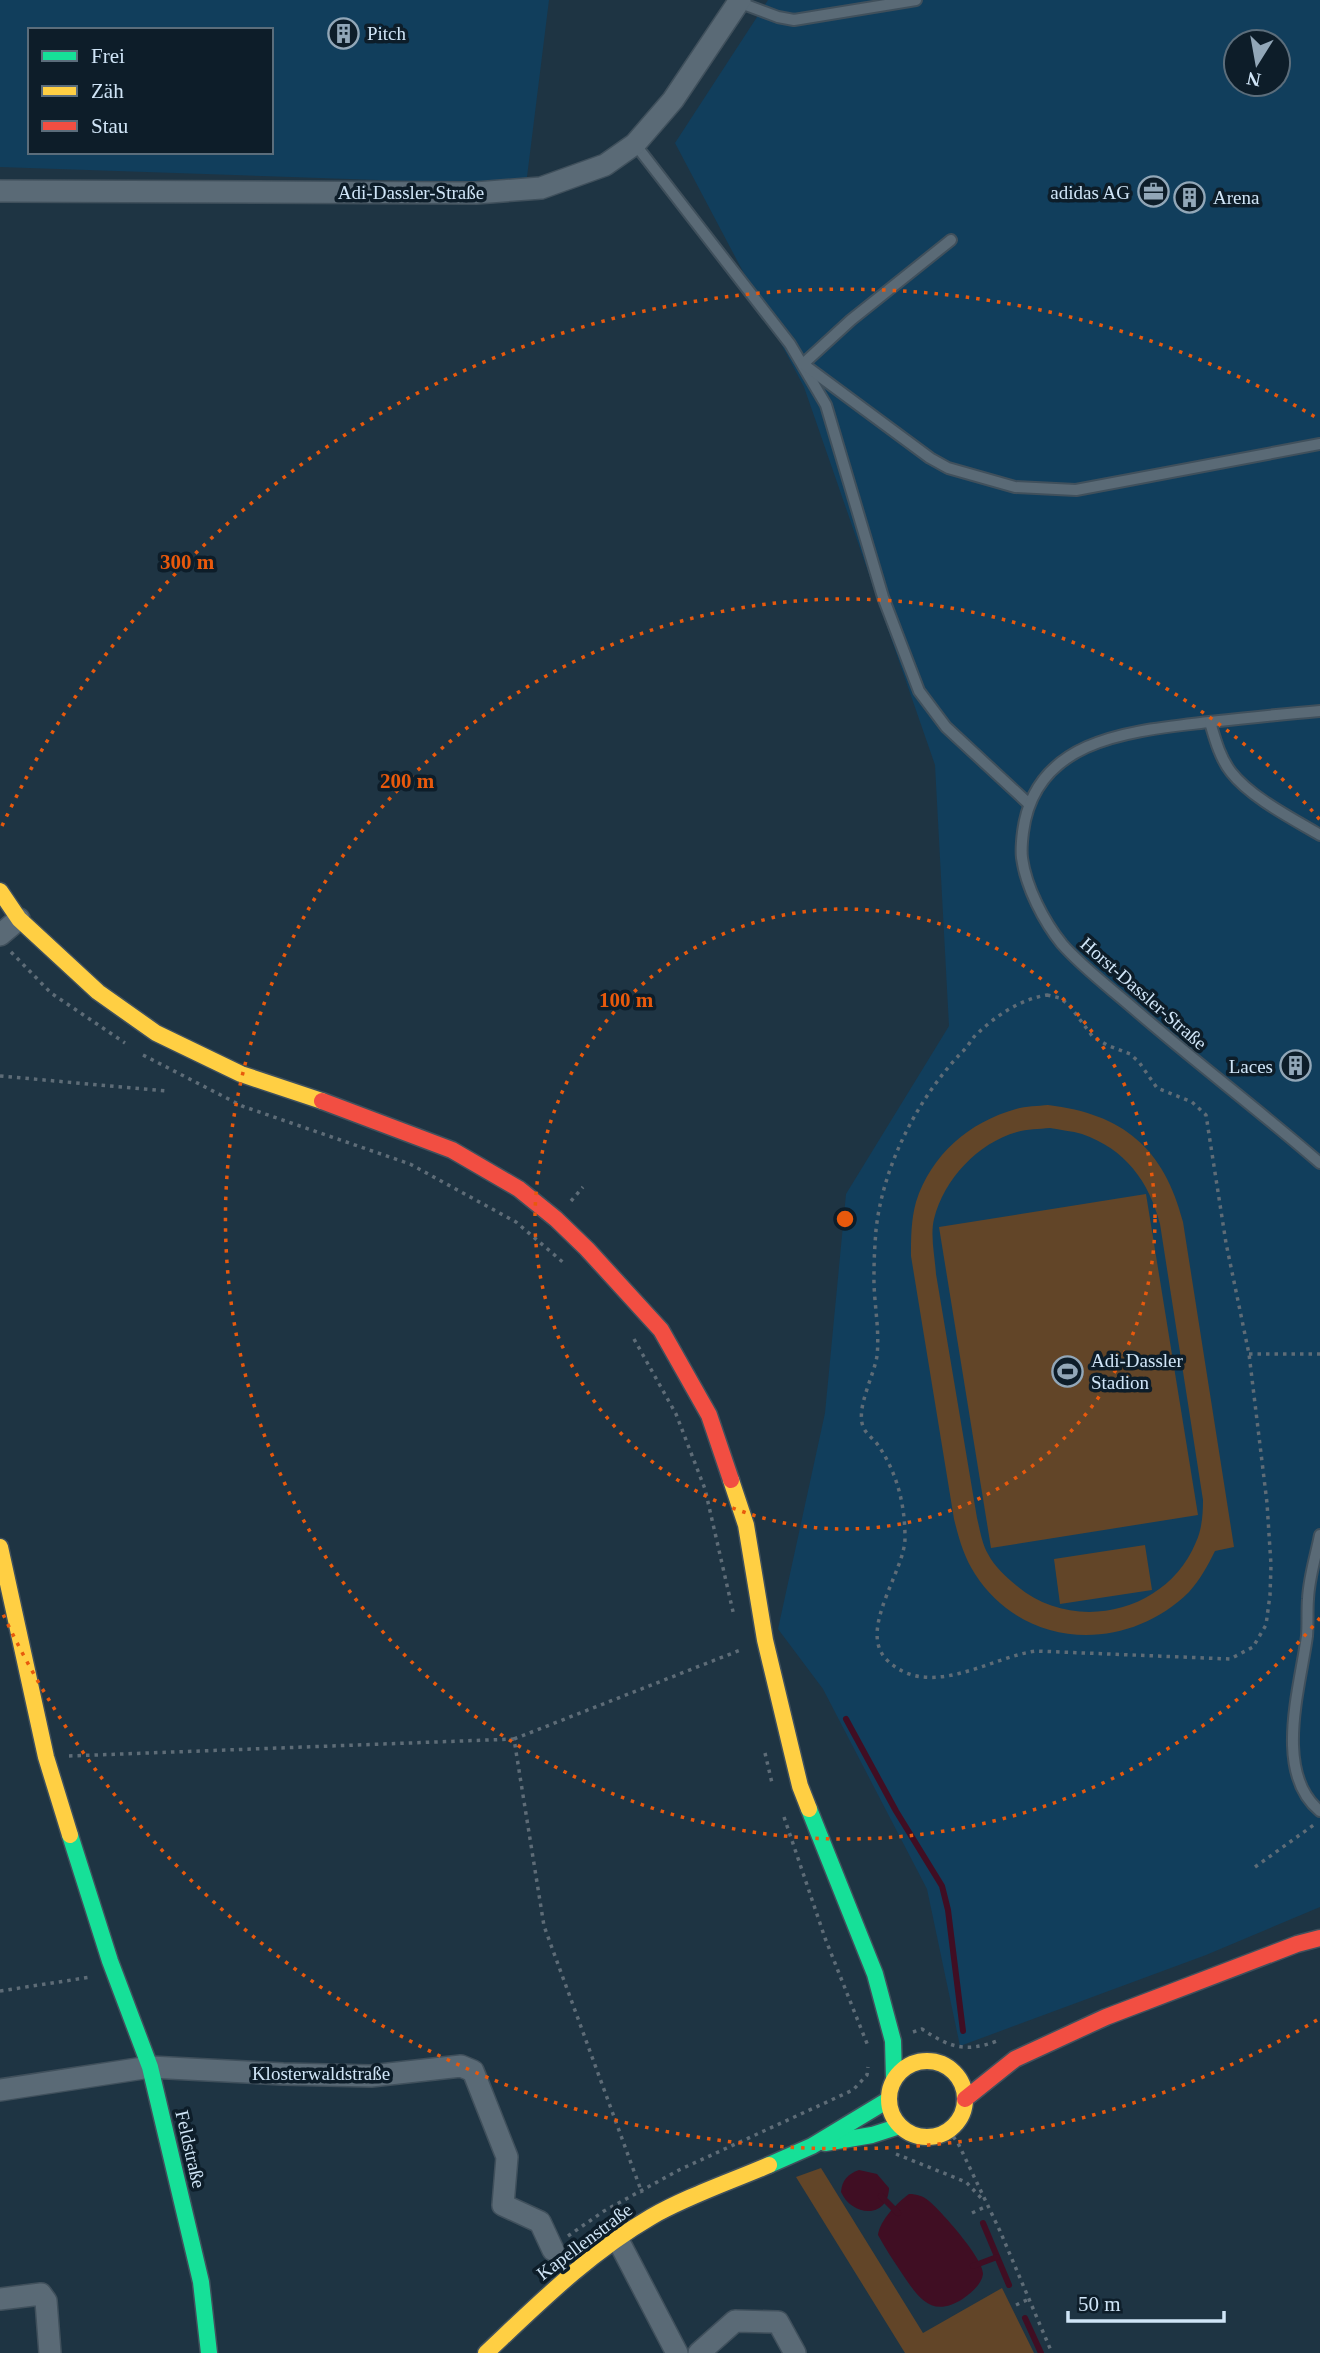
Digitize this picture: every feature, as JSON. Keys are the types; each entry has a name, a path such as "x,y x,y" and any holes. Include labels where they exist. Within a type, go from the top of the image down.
{"street":[{"name":"Adi-Dassler-Straße","path":"0,191 511,192 541,188 605,165 635,144 673,100 739,1"},
{"path":"0,891 19,919 97,992 156,1033 241,1074 354,1111 452,1150 519,1189 587,1249 661,1330 709,1415 746,1525 765,1640 800,1786 875,1974 893,2041 894,2078"},
{"path":"2,940 19,919"},
{"name":"Feldstraße","path":"0,1547 46,1757 112,1967 150,2067 201,2282 209,2353"},
{"path":"965,2099 1015,2059 1131,2006 1297,1944 1320,1938"},
{"path":"875,1974 903,2021"},
{"path":"918,2042 933,2061"},
{"path":"964,2067 959,2078 965,2099 963,2111 957,2122 948,2130 936,2136 923,2137 911,2134 894,2119 888,2100 890,2088 894,2078 911,2064 933,2061 964,2067 1015,2059"},
{"name":"Klosterwaldstraße","path":"0,2090 150,2067 371,2076 461,2066 473,2071 508,2157 503,2205 540,2222 553,2250"},
{"path":"812,2146 888,2100"},
{"path":"812,2146 872,2135 900,2126"},
{"name":"Kapellenstraße","path":"486,2353 564,2279 617,2238 654,2215 812,2146"},
{"path":"617,2238 677,2353"},
{"path":"0,2298 41,2294 46,2301 50,2353"},
{"path":"699,2353 736,2322 778,2322 795,2353"}],"lane":[{"name":"Adi-Dassler-Straße","path":"739,1 778,17 794,20 916,0"},
{"path":"635,144 790,344 826,405 883,597 919,691 946,727 1028,804"},
{"path":"803,364 851,320 951,240"},
{"path":"803,364 930,458 948,468 1015,487 1076,490 1320,444"},
{"name":"Horst-Dassler-Straße","path":"1320,711 1153,728 1084,747 1050,771 1038,785 1028,804 1022,859 1038,906 1064,945 1083,965 1320,1163"},
{"path":"1210,722 1217,746 1231,772 1261,798 1320,835"},
{"path":"1320,1535 1308,1597 1307,1632 1292,1738 1298,1781 1309,1802 1320,1811"},
{"path":"1307,1632 1320,1631"}],"path":[{"path":"2,940 51,993 125,1044"},
{"path":"1047,995 1059,998 1069,1005 1093,1037 1130,1054 1139,1062 1157,1088 1192,1102 1206,1115 1226,1243 1250,1354 1267,1503 1271,1565 1266,1625 1253,1647 1230,1658 1036,1651 1020,1653 973,1671 924,1678 911,1675 886,1659 880,1647 879,1623 905,1542 904,1508 898,1482 880,1446 868,1435 862,1423 863,1409 877,1357 878,1316 873,1273 876,1229 881,1203 896,1158 916,1113 951,1063 978,1032 1031,997 1047,995"},
{"path":"136,1051 242,1106 410,1164 516,1222 567,1266"},
{"path":"0,1076 166,1091"},
{"path":"630,1333 676,1414 705,1489 735,1619"},
{"path":"1250,1354 1320,1354"},
{"path":"740,1639 742,1649"},
{"path":"46,1757 514,1739 765,1640"},
{"path":"514,1739 544,1926 641,2192 654,2215"},
{"path":"764,1750 774,1788"},
{"path":"783,1813 825,1938 869,2049"},
{"path":"1255,1867 1320,1821"},
{"path":"0,1991 112,1967"},
{"path":"553,2250 570,2234 604,2211 679,2170 853,2090 867,2075 870,2061"},
{"path":"853,2090 862,2114"},
{"path":"948,2130 958,2143 988,2206 1052,2353"},
{"path":"872,2135 880,2150 903,2155 966,2182 988,2206"},
{"path":"972,2213 988,2206"},
{"path":"1016,2305 1029,2299"}],"shaded area":[{"path":"0,0 549,0 526,185 0,167"},
{"path":"768,0 1320,0 1320,1907 1206,1955 960,2046 927,1889 823,1689 778,1629 825,1413 846,1194 949,1026 935,765 804,387 675,143"},
{"path":"1048,1105 1075,1110 1119,1126 1152,1155 1175,1196 1183,1222 1234,1547 1215,1551 1189,1592 1164,1612 1136,1626 1107,1633 1078,1635 1048,1630 1021,1618 996,1599 971,1568 954,1519 911,1256 912,1222 916,1202 931,1169 942,1155 983,1122 1016,1109","holes":["1050,1128 1082,1134 1111,1148 1133,1168 1155,1208 1160,1224 1203,1500 1202,1521 1196,1542 1182,1566 1164,1586 1142,1600 1117,1609 1091,1612 1065,1609 1040,1601 1005,1576 986,1550 977,1518 933,1246 933,1226 939,1204 954,1177 965,1165 976,1154 1003,1137 1025,1130"]},
{"name":"Adi-Dassler Stadion","path":"1146,1194 1198,1515 991,1548 939,1227"},
{"path":"1145,1545 1152,1590 1060,1604 1054,1559"},
{"path":"821,2168 923,2333 1002,2288 1034,2353 905,2353 796,2177"},
{"path":"859,2170 877,2174 889,2188 883,2205 876,2209 861,2210 846,2200 841,2192 846,2178"},
{"path":"909,2194 922,2197 935,2206 961,2236 981,2267 983,2274 978,2285 967,2296 953,2304 943,2307 926,2303 913,2290 878,2235 879,2229 894,2207"}],"waterway":[{"path":"846,1719 896,1811 942,1886 948,1910 963,2031"},
{"path":"881,2196 898,2213"},
{"path":"983,2223 1009,2285"},
{"path":"973,2266 997,2257"},
{"path":"1025,2318 1041,2353"}],"traffic: fast":[{"path":"809,1809 875,1974 893,2041 894,2078"},
{"path":"70,1835 110,1961 150,2067 201,2282 209,2353"},
{"path":"769,2165 812,2146 888,2100"},
{"path":"825,2143 872,2135 900,2126"}],"traffic: slow":[{"path":"0,891 19,919 98,992 156,1033 241,1074 322,1101"},
{"path":"731,1480 746,1525 765,1640 800,1786 809,1809"},
{"path":"0,1547 46,1757 70,1835"},
{"path":"927,2061 942,2064 954,2072 962,2084 965,2099 962,2114 954,2126 942,2134 927,2137 912,2134 900,2126 892,2114 889,2099 892,2084 900,2072 912,2064 927,2061"},
{"path":"486,2353 565,2280 628,2231 679,2203 769,2165"}],"traffic: jam":[{"path":"322,1101 452,1150 519,1189 556,1219 661,1330 709,1415 731,1480"},
{"path":"965,2099 1015,2059 1106,2017 1297,1944 1320,1938"}],"place":[{"name":"Pitch","path":"344,33"},
{"name":"adidas AG","path":"1153,192"},
{"name":"Arena","path":"1190,197"},
{"name":"Laces","path":"1296,1066"},
{"name":"Adi-Dassler Stadion","path":"1068,1371"}]}
